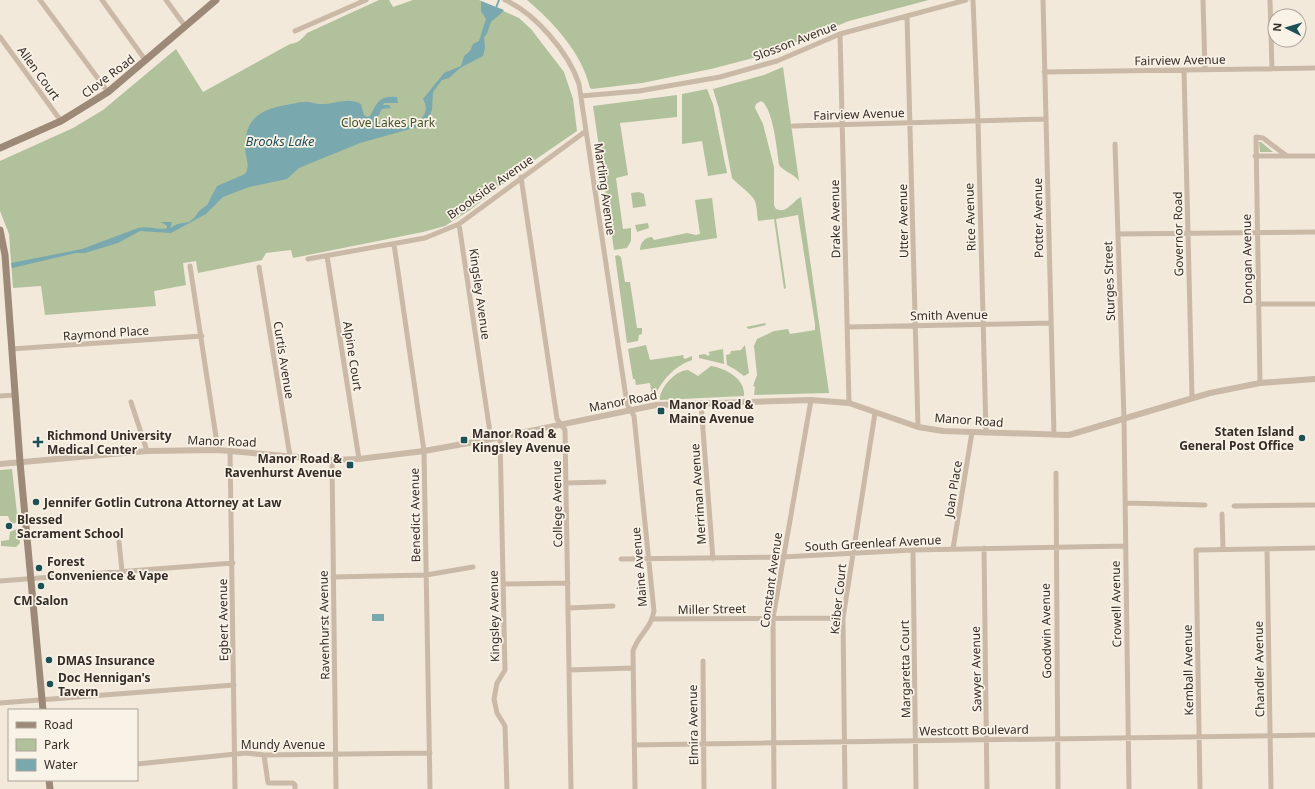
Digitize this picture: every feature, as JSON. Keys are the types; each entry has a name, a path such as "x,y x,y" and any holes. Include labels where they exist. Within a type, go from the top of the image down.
{"main road":[{"name":"Clove Road","path":"0,148 61,121 108,92 216,0"},
{"path":"0,230 3,238 5,255 20,462 43,709"}],"street":[{"path":"40,0 108,92"},
{"path":"102,0 146,61"},
{"path":"166,0 185,26"},
{"path":"295,30 366,0"},
{"name":"Martling Avenue","path":"506,0 526,11 562,51 574,70 581,96 627,404 631,410"},
{"name":"Slosson Avenue","path":"581,96 639,91 720,77 777,60 840,34 966,0"},
{"name":"Rice Avenue","path":"973,0 978,121 986,433"},
{"name":"Potter Avenue","path":"1043,0 1054,435"},
{"path":"1203,0 1205,70"},
{"path":"1270,0 1272,69"},
{"name":"Utter Avenue","path":"907,16 918,427"},
{"name":"Drake Avenue","path":"840,34 849,403"},
{"name":"Allen Court","path":"0,36 61,121"},
{"name":"Fairview Avenue","path":"1044,72 1315,68"},
{"name":"Governor Road","path":"1184,70 1192,397"},
{"name":"Fairview Avenue","path":"793,126 1046,119"},
{"name":"Brookside Avenue","path":"308,259 426,238 459,224 521,177 586,131"},
{"name":"Dongan Avenue","path":"1260,383 1255,139 1257,136 1263,138 1287,156"},
{"name":"Sturges Street","path":"1115,144 1124,418"},
{"path":"1255,156 1315,156"},
{"name":"College Avenue","path":"521,177 556,419 565,430 571,789"},
{"name":"Kingsley Avenue","path":"459,224 491,439"},
{"path":"1118,234 1315,232"},
{"name":"Benedict Avenue","path":"394,244 424,451 430,789"},
{"name":"Alpine Court","path":"327,256 359,459"},
{"path":"190,266 202,336 218,450"},
{"name":"Curtis Avenue","path":"258,267 290,456"},
{"path":"1258,304 1315,304"},
{"name":"Smith Avenue","path":"848,327 1051,323"},
{"name":"Raymond Place","path":"11,349 202,336"},
{"name":"Manor Road","path":"0,464 147,451 218,450 332,460 359,459 424,451 491,439 656,405 811,400 849,403 918,427 943,431 1069,435 1192,397 1260,383 1315,379"},
{"path":"0,396 15,395"},
{"name":"Constant Avenue","path":"774,789 773,618 811,400"},
{"path":"131,402 147,451"},
{"name":"Merriman Avenue","path":"701,404 713,559"},
{"name":"Maine Avenue","path":"631,410 634,416 654,611 649,628 637,641 634,651 635,789"},
{"name":"Keiber Court","path":"845,789 843,618 875,413"},
{"name":"Crowell Avenue","path":"1124,418 1129,789"},
{"name":"Joan Place","path":"953,549 972,432"},
{"name":"Kingsley Avenue","path":"500,437 505,670 497,683 494,699 497,713 505,726 507,789"},
{"name":"Egbert Avenue","path":"230,450 236,789"},
{"name":"Ravenhurst Avenue","path":"332,460 336,789"},
{"name":"Goodwin Avenue","path":"1056,473 1055,547 1058,789"},
{"path":"566,483 604,482"},
{"path":"1125,503 1204,505"},
{"path":"1234,506 1315,505"},
{"path":"1222,514 1222,549 1315,548"},
{"path":"119,542 122,571"},
{"name":"South Greenleaf Avenue","path":"621,559 783,558 913,550 1125,546"},
{"name":"Sawyer Avenue","path":"984,548 987,789"},
{"name":"Kemball Avenue","path":"1200,789 1196,550 1222,549"},
{"name":"Chandler Avenue","path":"1267,549 1271,789"},
{"name":"Margaretta Court","path":"913,550 916,789"},
{"path":"0,581 232,563"},
{"path":"333,577 426,575 473,567"},
{"path":"504,584 568,583"},
{"path":"568,608 613,606"},
{"name":"Miller Street","path":"652,620 843,618"},
{"name":"Elmira Avenue","path":"703,661 704,789"},
{"path":"569,670 633,668"},
{"path":"0,703 234,685"},
{"name":"Westcott Boulevard","path":"634,745 1315,735"},
{"name":"Mundy Avenue","path":"138,764 246,753 264,755 430,753"},
{"path":"264,755 268,784 293,783 295,785 295,789"}],"green space":[{"name":"Clove Lakes Park","path":"379,0 389,0 393,7 413,0 479,0 519,18 531,29 564,72 573,99 577,131 526,166 470,210 445,226 423,232 293,258 291,250 266,253 262,260 198,273 196,261 183,263 186,285 154,291 156,306 45,315 41,286 13,288 9,234 0,211 0,161 73,128 103,110 176,49 203,92 290,44 297,42 307,33"},
{"path":"527,0 929,0 849,21 761,56 711,69 642,83 592,89 590,88 580,63 565,39 547,18"},
{"path":"783,67 799,181 779,165 774,130 769,112 765,105 761,101 756,104 755,108 763,124 774,167 774,205 776,209 784,210 801,197 829,393 754,395 755,387 753,386 757,375 754,346 757,339 774,331 788,329 790,334 815,330 815,324 798,215 776,219 786,288 784,289 774,219 758,221 755,201 748,192 732,178 719,109 713,89 764,75"},
{"path":"707,89 713,104 727,173 708,176 702,141 682,144 682,94"},
{"path":"677,95 677,117 620,123 628,175 616,178 623,229 631,228 631,241 627,248 614,250 593,106"},
{"path":"1259,142 1261,142 1273,152 1260,152"},
{"path":"639,192 644,194 646,206 633,208 631,193"},
{"path":"712,198 717,238 640,250 643,241 649,237 652,237 654,240 687,233 696,235 700,234 695,200"},
{"path":"648,223 649,228 637,232 635,225"},
{"path":"618,255 621,257 625,282 630,282 637,328 642,328 642,334 639,335 638,341 627,343 615,256"},
{"path":"765,323 766,325 749,329 746,327"},
{"path":"646,345 650,360 684,355 683,357 685,359 692,356 692,360 679,366 669,374 654,397 652,397 650,383 636,385 635,379 633,379 628,349"},
{"path":"745,345 749,373 744,376 727,365 726,355 730,354 731,351 741,350"},
{"path":"723,349 724,364 699,358 699,355 705,354 708,356 710,354 708,352"},
{"path":"711,366 717,367 734,375 742,384 744,396 660,400 660,395 665,385 678,373 688,370 698,376"},
{"path":"12,469 18,522 11,524 8,516 0,516 0,470"},
{"path":"17,529 19,531 20,543 16,547 1,546 1,541 9,540 10,532"}],"water":[{"name":"Brooks Lake","path":"481,1 504,10 491,22 488,32 484,37 485,48 483,56 460,68 449,78 442,80 433,92 432,110 421,126 360,143 299,168 287,179 249,187 223,197 206,214 171,233 140,231 118,243 85,253 76,253 12,268 11,263 82,249 138,228 167,228 167,226 161,222 172,222 170,228 177,224 189,222 207,205 217,186 245,174 248,168 245,148 248,129 256,117 277,107 300,102 324,104 340,101 351,101 361,104 364,115 367,117 370,116 377,103 383,98 397,97 398,103 384,103 383,105 389,105 391,108 382,109 377,121 383,124 387,120 396,123 397,128 414,124 424,115 426,108 423,99 444,73 461,66 464,56 470,51 473,44 479,41 486,19 481,11"},
{"path":"372,614 384,614 384,621 372,621"}],"waterway":[{"path":"496,8 499,0"}],"place":[{"name":"Manor Road & Maine Avenue","path":"661,411"},
{"name":"Staten Island General Post Office","path":"1302,438"},
{"name":"Manor Road & Kingsley Avenue","path":"464,440"},
{"name":"Richmond University Medical Center","path":"38,442"},
{"name":"Manor Road & Ravenhurst Avenue","path":"350,465"},
{"name":"Jennifer Gotlin Cutrona Attorney at Law","path":"36,502"},
{"name":"Blessed Sacrament School","path":"9,526"},
{"name":"Forest Convenience & Vape","path":"39,568"},
{"name":"CM Salon","path":"41,586"},
{"name":"DMAS Insurance","path":"49,660"},
{"name":"Doc Hennigan's Tavern","path":"50,684"}]}
